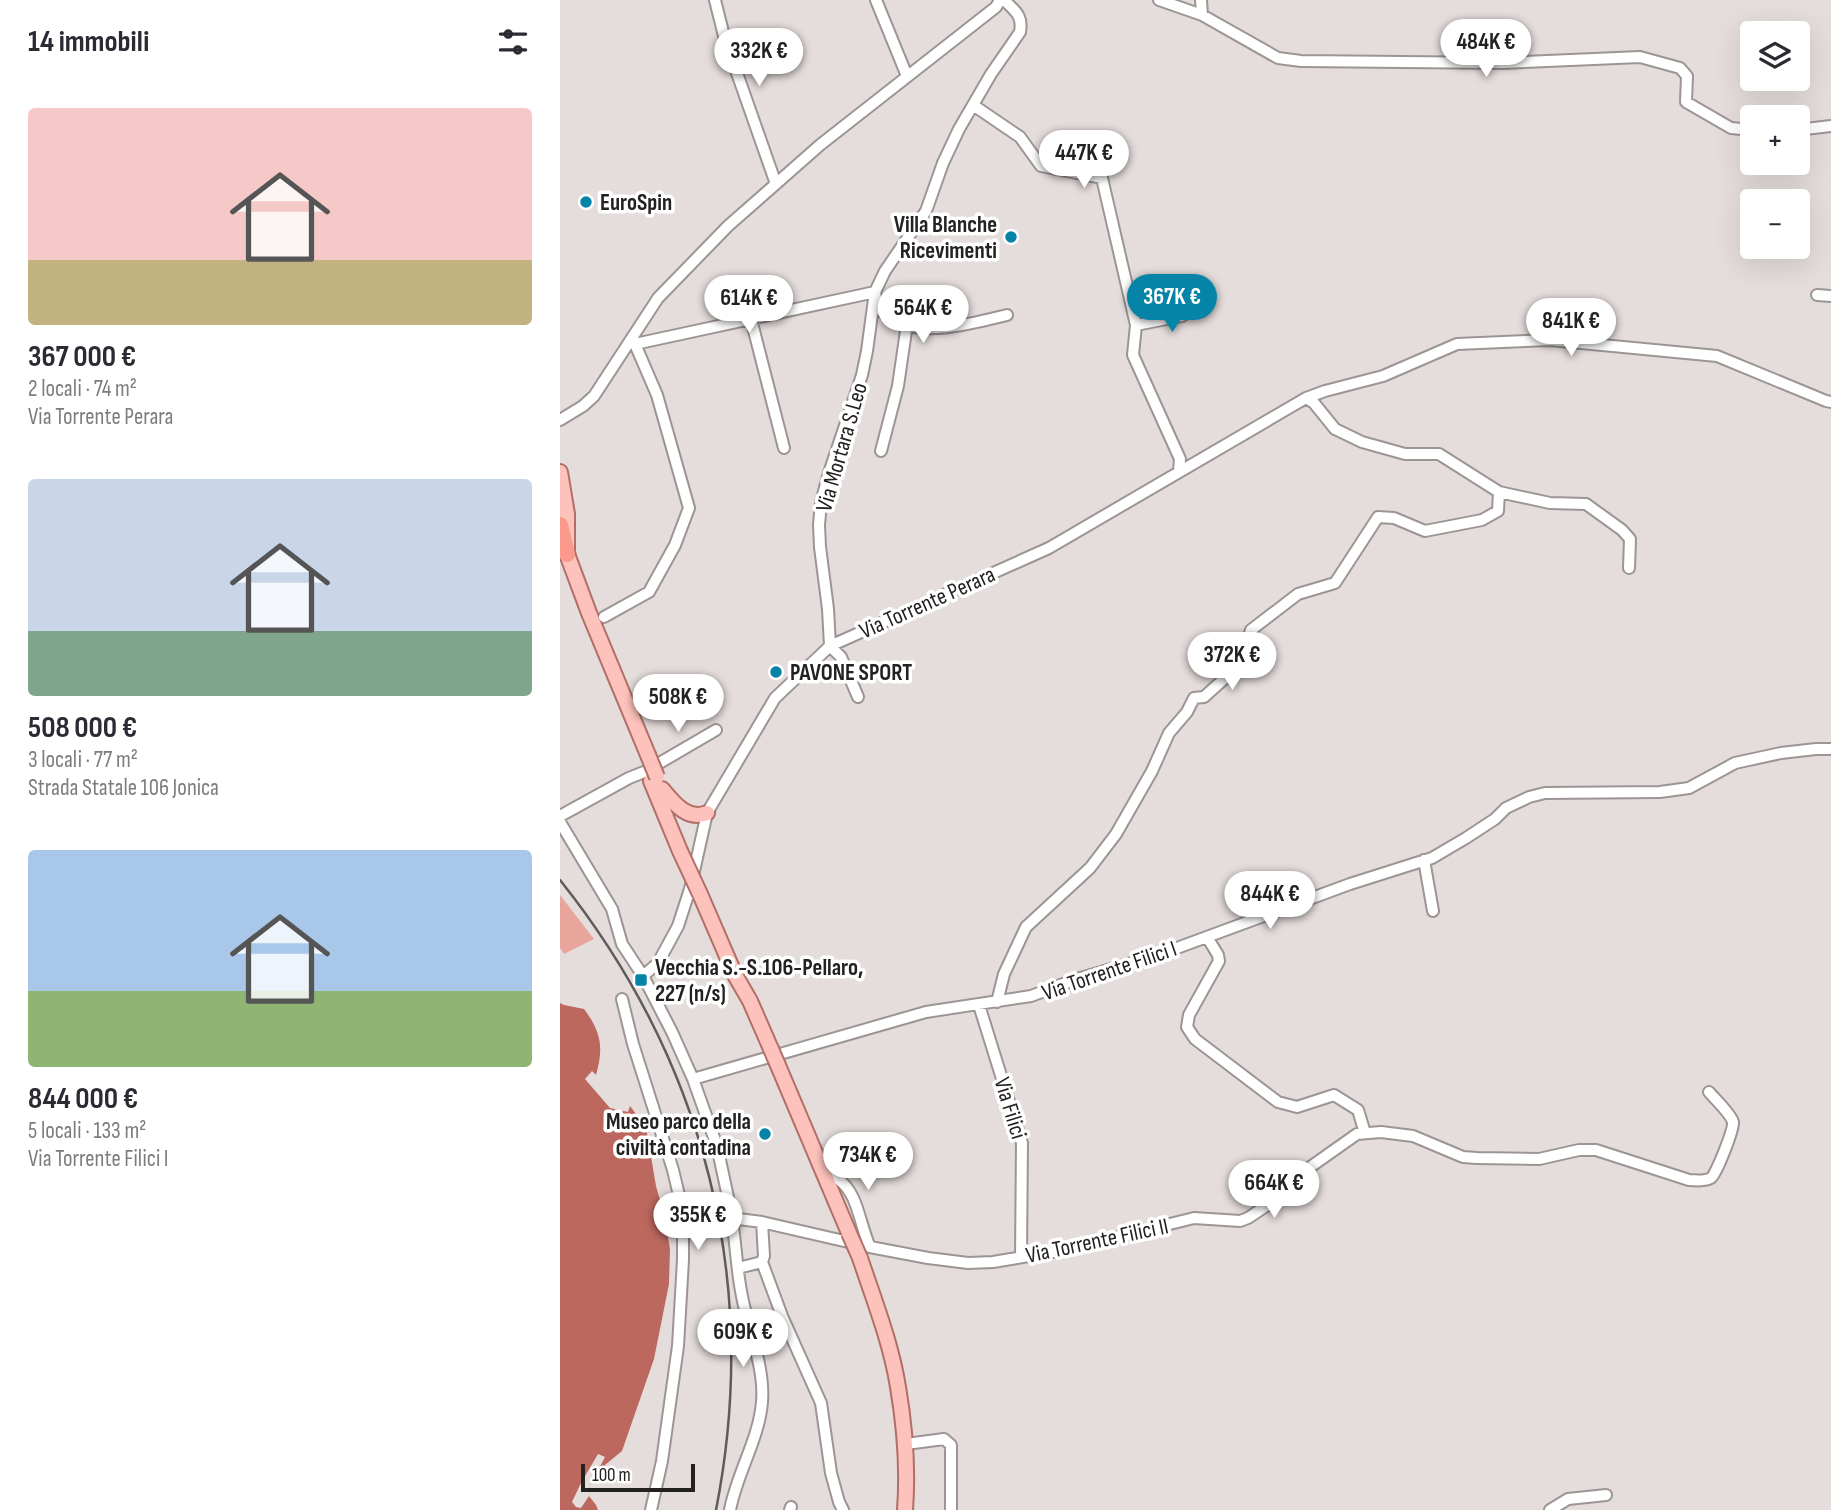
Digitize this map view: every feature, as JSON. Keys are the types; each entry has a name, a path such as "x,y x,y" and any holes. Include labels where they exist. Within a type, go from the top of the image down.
{"highway":[{"path":"560,525 562,555"}],"main road":[{"path":"560,472 567,514 562,555 582,615 704,892 735,975 750,1001 830,1180 882,1324 895,1370 906,1444 905,1510"},
{"path":"651,771 683,811 691,815 703,814"}],"street":[{"path":"715,0 724,36 776,184"},
{"path":"876,0 907,76"},
{"path":"1159,0 1202,15 1278,58 1301,61 1503,63 1640,57 1680,68 1687,76 1686,102 1731,128 1740,129"},
{"path":"1201,0 1202,15"},
{"name":"Via Mortara S.Leo","path":"560,419 583,406 594,396 633,342 658,298 728,226 820,145 998,2 1019,16 1020,32 973,105 943,163 926,211 885,271 876,292 862,375 821,502 820,547 830,646"},
{"path":"973,105 1020,137 1041,166 1102,178 1136,326 1133,355 1180,459 1179,471"},
{"path":"1810,128 1831,126"},
{"path":"604,617 649,592 675,545 689,508 657,395 633,342 876,292 878,308 895,321 923,329 974,323 1007,315"},
{"path":"1817,295 1831,296"},
{"path":"1136,326 1182,316 1193,307"},
{"path":"751,319 784,448"},
{"path":"881,452 898,386 907,324"},
{"name":"Via Torrente Perara","path":"643,976 658,963 678,926 691,889 703,814 775,698 830,646 1049,548 1306,398 1383,376 1457,344 1550,340 1717,356 1831,402"},
{"path":"1306,398 1314,403 1335,429 1362,442 1405,454 1439,454 1499,492 1550,503 1586,504 1630,539 1629,568"},
{"path":"560,409 583,406"},
{"path":"997,1002 1004,974 1026,927 1090,868 1122,823 1152,771 1169,733 1187,712 1194,698 1203,696 1224,679 1241,660 1251,630 1298,594 1335,583 1378,517 1394,518 1425,531 1482,520 1498,512 1499,492"},
{"path":"830,646 841,657 858,697"},
{"path":"560,816 629,778 651,771 716,730"},
{"name":"Via Torrente Filici I","path":"693,1079 926,1012 1031,996 1158,954 1350,884 1432,858 1466,838 1506,808 1529,797 1545,793 1660,792 1689,788 1735,763 1782,753 1831,749"},
{"path":"560,822 612,909 622,944 643,976 672,1032 693,1079 717,1146 731,1211 741,1292 762,1379 759,1424 737,1482 730,1510"},
{"path":"1424,860 1433,911"},
{"path":"1208,937 1219,961 1189,1014 1187,1027 1195,1039 1278,1102 1297,1107 1334,1095 1358,1110 1365,1133 1413,1136 1463,1157 1539,1159 1579,1150 1595,1150 1689,1180 1700,1181 1712,1178 1717,1171 1733,1123 1709,1092"},
{"path":"622,999 632,1044 673,1170 683,1212 678,1346 662,1461 651,1510"},
{"name":"Via Filici","path":"979,1005 1022,1143 1024,1155 1021,1256"},
{"name":"Via Torrente Filici II","path":"683,1212 762,1222 928,1258 968,1263 993,1262 1065,1250 1194,1218 1240,1221 1266,1206 1306,1170 1336,1148 1357,1134 1365,1133"},
{"path":"830,1180 841,1181 856,1202 870,1247"},
{"path":"762,1222 762,1262 782,1316 821,1403 831,1473 843,1510"},
{"path":"738,1268 762,1262"},
{"path":"906,1444 944,1439 951,1445 951,1510"},
{"path":"1550,1510 1568,1499 1606,1495"}],"shaded area":[{"path":"560,895 594,939 564,954 560,948"},
{"path":"560,1003 584,1009 597,1033 600,1056 596,1075 592,1071 585,1079 610,1108 628,1112 630,1106 646,1127 670,1249 669,1284 654,1359 622,1451 605,1465 590,1485 589,1496 598,1510 560,1510"}],"pier":[{"path":"598,1454 605,1457 590,1485 589,1496 581,1508 576,1507 572,1502"}],"railway":[{"path":"560,880 610,950 652,1023 685,1099 709,1177 725,1258 731,1341 728,1425 716,1510"}],"place":[{"name":"EuroSpin","path":"586,202"},
{"name":"Villa Blanche Ricevimenti","path":"1011,237"},
{"name":"PAVONE SPORT","path":"776,672"},
{"name":"Vecchia S.-S.106-Pellaro, 227 (n/s)","path":"641,980"},
{"name":"Museo parco della civiltà contadina","path":"765,1134"}]}
